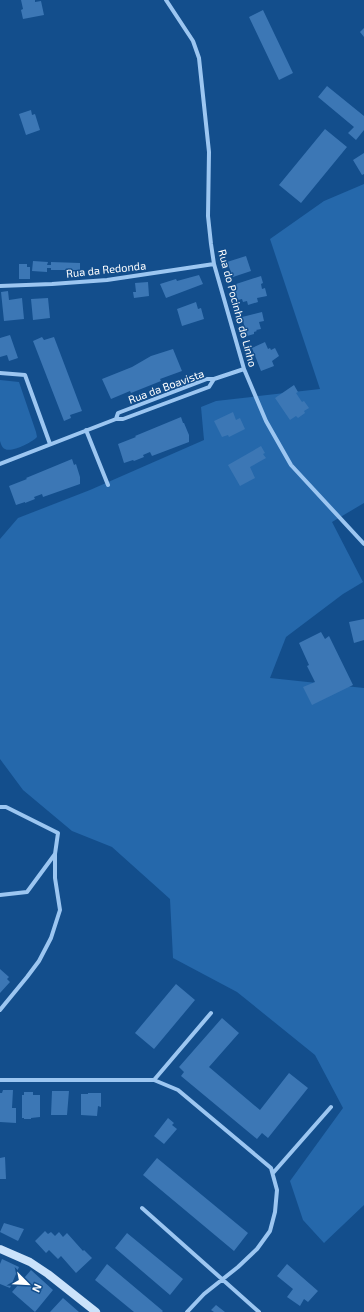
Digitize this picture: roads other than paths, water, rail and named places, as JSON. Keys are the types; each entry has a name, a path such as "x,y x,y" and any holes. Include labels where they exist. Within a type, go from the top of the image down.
{"street":[{"name":"Rua do Pocinho do Linho","path":"166,0 193,41 199,58 209,152 208,216 214,264 244,370 266,421 292,465 364,544"},
{"name":"Rua da Redonda","path":"0,286 107,280 214,264"},
{"path":"214,380 244,370"},
{"path":"0,373 25,375 50,444"},
{"name":"Rua da Boavista","path":"0,464 116,418 123,419 209,387 214,380 207,379 118,413 116,418"},
{"path":"86,430 108,484"},
{"path":"0,807 6,807 58,833 55,854 55,878 60,910 51,938 39,961 12,997 0,1010"},
{"path":"0,895 27,892 55,854"},
{"path":"154,1080 211,1013"},
{"path":"0,1080 154,1080 178,1090 271,1168 277,1190 275,1212 270,1231 257,1249 238,1267 204,1294 187,1312"},
{"path":"273,1173 331,1107"},
{"path":"142,1208 259,1312"},
{"path":"0,1249 30,1262 48,1274 96,1312"}]}
